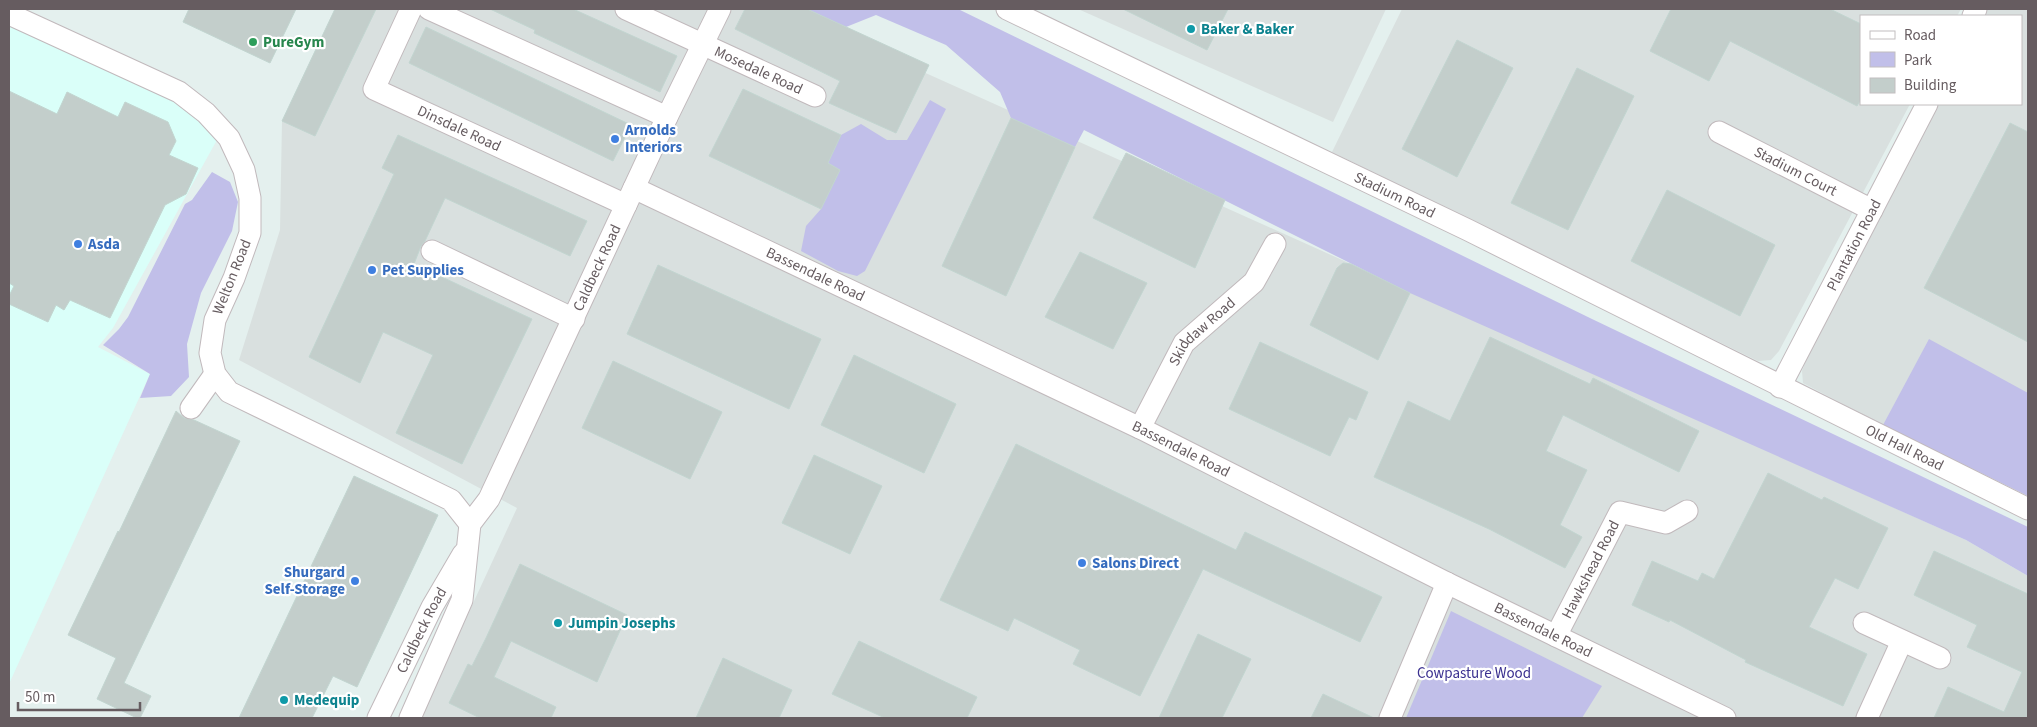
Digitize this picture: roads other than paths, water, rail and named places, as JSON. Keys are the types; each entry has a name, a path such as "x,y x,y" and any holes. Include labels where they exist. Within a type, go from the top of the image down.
{"street":[{"name":"Dinsdale Road","path":"411,9 374,89 630,196"},
{"path":"429,9 667,117"},
{"name":"Mosedale Road","path":"626,9 815,96"},
{"name":"Caldbeck Road","path":"411,718 462,600 470,524 490,499 667,117 720,9"},
{"name":"Stadium Road","path":"1007,9 1460,226 1780,387"},
{"name":"Welton Road","path":"9,14 178,92 206,113 229,138 244,170 250,198 250,233 234,278 215,320 210,352 215,374 229,392 452,500 470,524"},
{"name":"Plantation Road","path":"1780,387 1927,105"},
{"name":"Stadium Court","path":"1719,132 1872,210"},
{"name":"Bassendale Road","path":"630,196 1140,428 1447,583 1725,718"},
{"name":"Skiddaw Road","path":"1140,428 1184,343 1254,282 1275,244"},
{"path":"432,251 574,319"},
{"path":"191,408 215,374"},
{"name":"Old Hall Road","path":"1780,387 2028,509"},
{"name":"Hawkshead Road","path":"1556,636 1620,512 1666,523 1687,511"},
{"name":"Caldbeck Road","path":"381,712 432,607 468,546"},
{"path":"1390,718 1447,583"},
{"path":"1864,623 1940,658"},
{"path":"1867,718 1902,641"},
{"path":"381,712 411,718"}],"place":[{"name":"Baker & Baker","path":"1191,29"},
{"name":"PureGym","path":"253,42"},
{"name":"Arnolds Interiors","path":"615,139"},
{"name":"Asda","path":"78,244"},
{"name":"Pet Supplies","path":"372,270"},
{"name":"Salons Direct","path":"1082,563"},
{"name":"Shurgard Self-Storage","path":"355,581"},
{"name":"Jumpin Josephs","path":"558,623"},
{"name":"Medequip","path":"284,700"}],"park label":[{"name":"Cowpasture Wood","path":"1474,673"}]}
